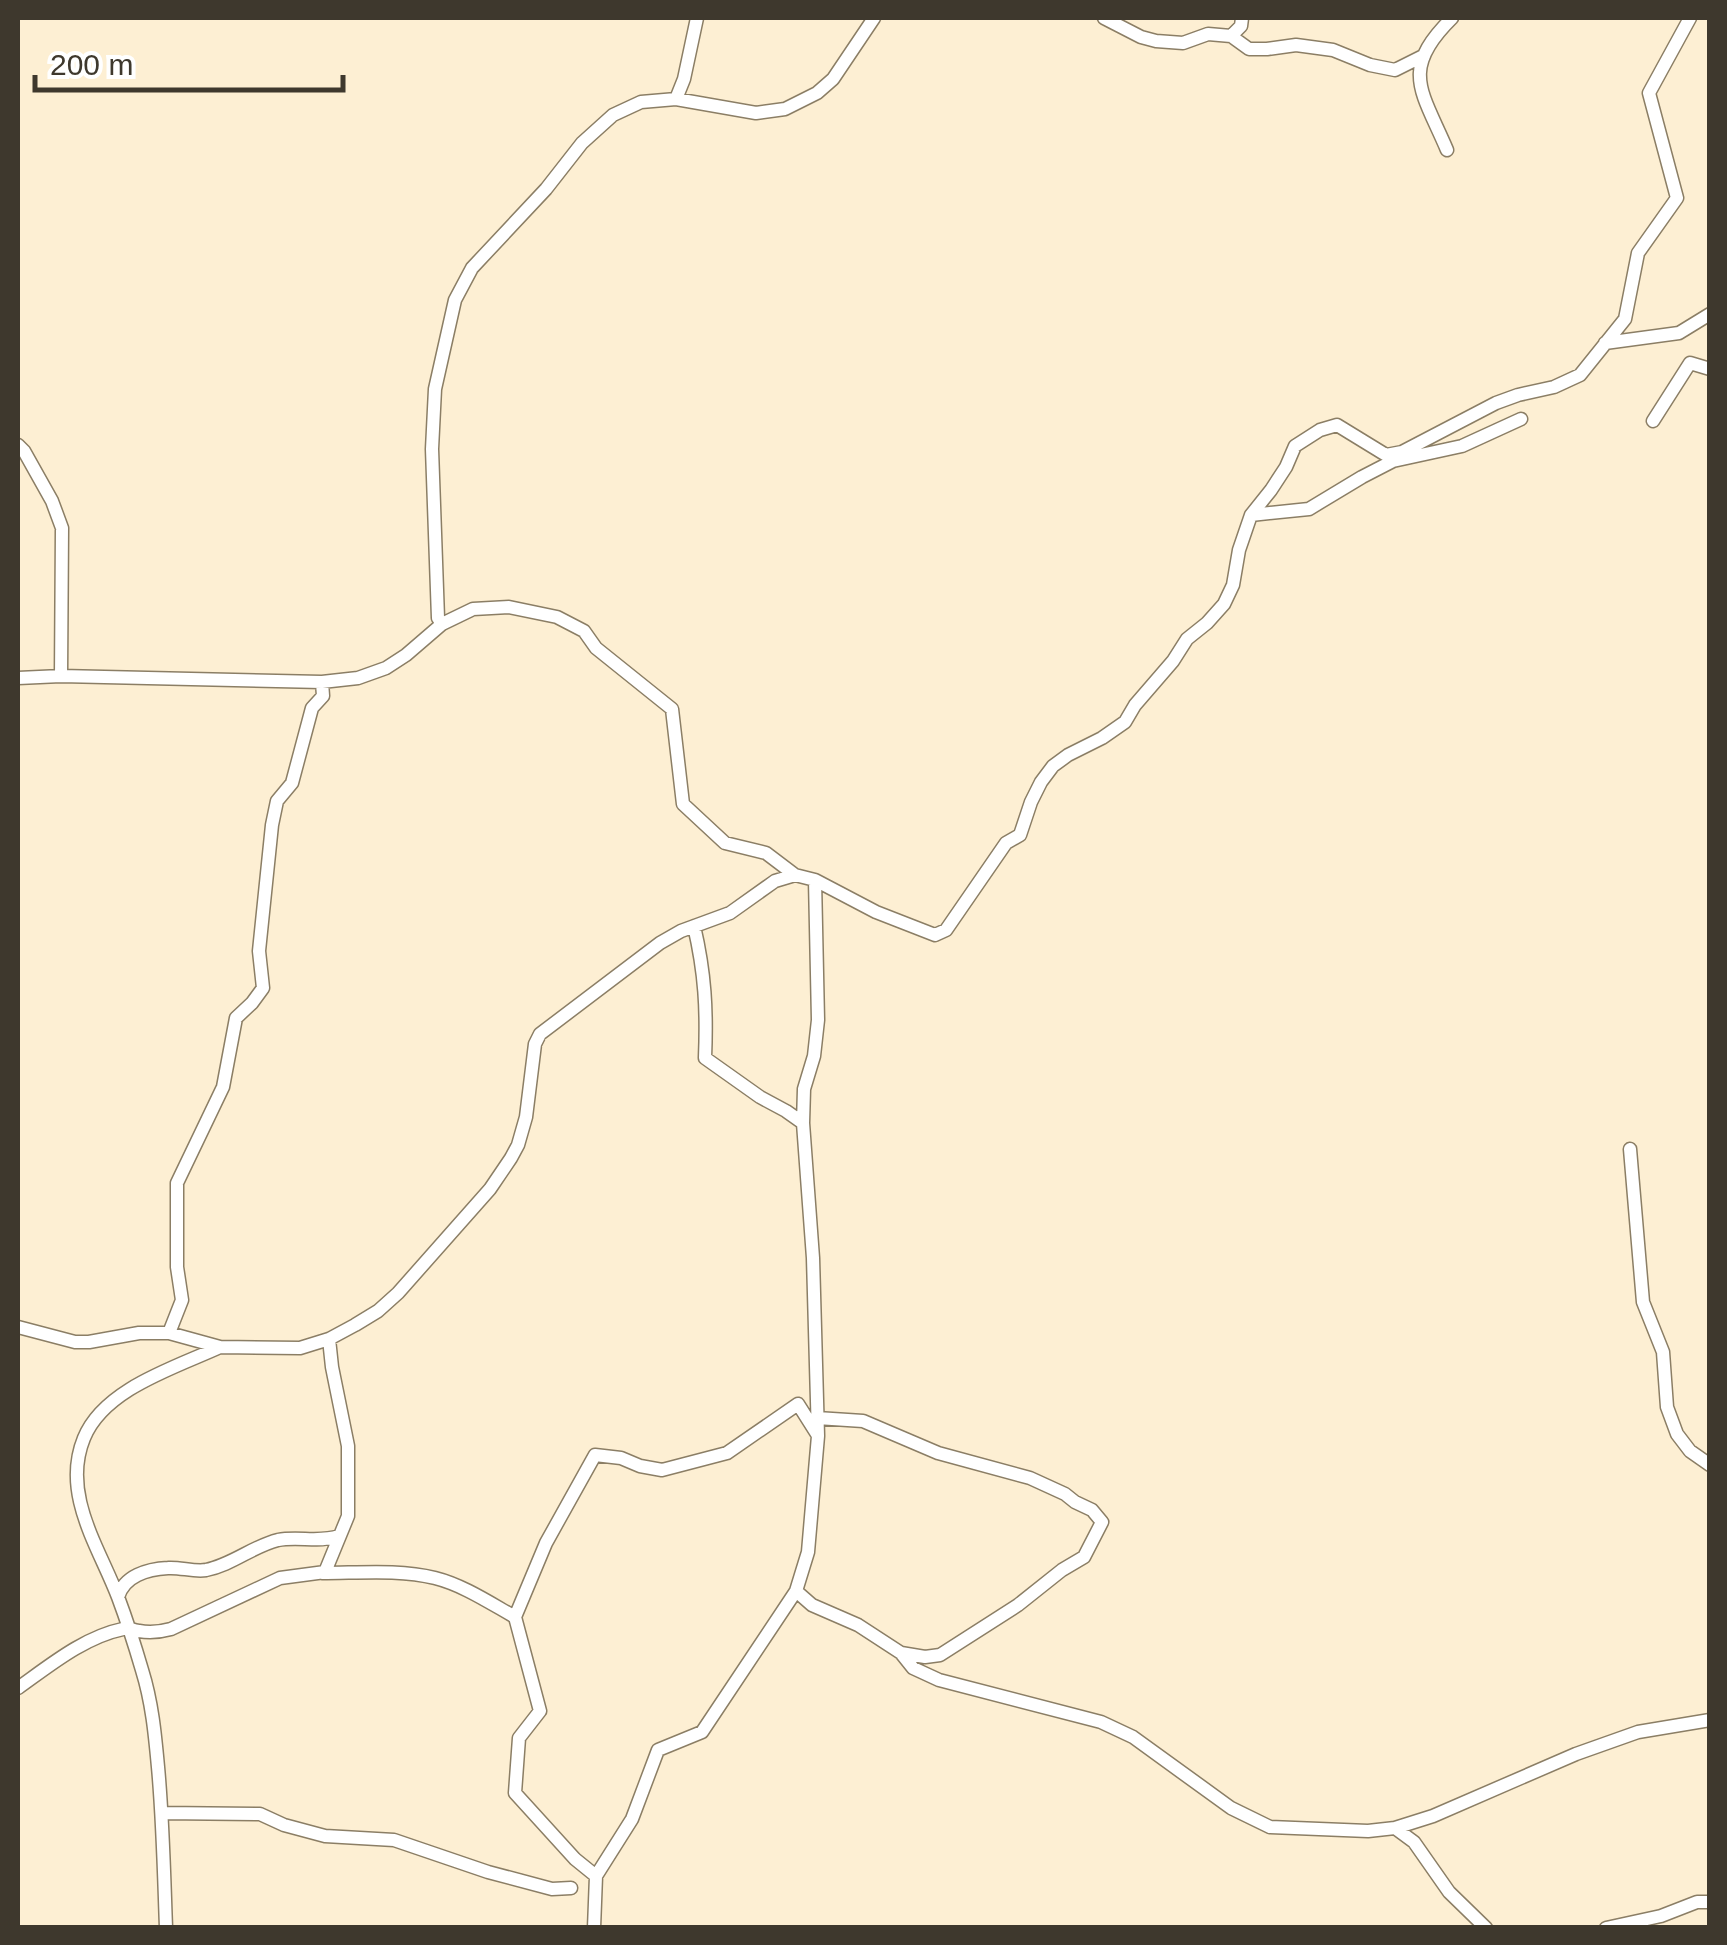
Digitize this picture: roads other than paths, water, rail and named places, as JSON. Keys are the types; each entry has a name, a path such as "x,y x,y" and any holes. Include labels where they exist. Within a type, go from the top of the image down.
{"street":[{"path":"676,100 697,18"},
{"path":"442,624 438,618 433,418 440,364 455,300 472,268 546,189 582,143 613,115 640,102 676,100 756,113 785,109 817,93 833,79 874,18"},
{"path":"1104,18 1156,42 1183,43 1208,34 1231,36 1249,49 1296,44 1333,50 1396,70 1423,56"},
{"path":"1231,36 1242,26 1242,18"},
{"path":"1447,150 1419,82 1423,56 1431,39 1452,18"},
{"path":"18,678 322,682 358,678 386,668 442,624 473,609 508,607 557,617 584,631 596,648 672,709 684,804 725,843 766,853 795,874 935,935 946,930 1006,843 1020,835 1031,802 1053,766 1125,722 1187,639 1224,604 1233,585 1251,515 1272,490 1295,446 1320,430 1337,425 1386,455 1402,452 1496,403 1554,387 1580,375 1625,319 1638,253 1677,198 1649,93 1690,18"},
{"path":"1605,343 1679,332 1710,314"},
{"path":"1652,422 1690,363 1710,369"},
{"path":"1251,515 1310,508 1393,461 1462,446 1521,419"},
{"path":"18,445 52,501 62,528 62,676"},
{"path":"169,1334 182,1300 178,1183 224,1087 236,1018 263,988 259,951 272,825 278,800 292,783 312,708 323,696 322,682"},
{"path":"18,1327 62,1340 89,1342 169,1334 220,1347 300,1348 329,1339 378,1310 398,1293 502,1172 523,1130 535,1044 540,1034 660,944 730,913 775,881 795,874"},
{"path":"594,1928 596,1876 632,1820 658,1750 702,1732 796,1591 808,1552 818,1436 813,1258 803,1123 804,1089 814,1056 818,1020 815,880"},
{"path":"694,926 703,965 705,1058 803,1123"},
{"path":"1630,1150 1644,1302 1663,1352 1667,1407 1677,1434 1690,1451 1710,1465"},
{"path":"322,1573 348,1516 348,1446 329,1339"},
{"path":"166,1928 162,1814 152,1704 118,1596 80,1507 77,1466 84,1435 102,1409 118,1396 220,1347"},
{"path":"596,1876 515,1794 518,1738 540,1711 515,1617 546,1543 595,1455 662,1470 675,1467 727,1452 798,1404 818,1436"},
{"path":"817,1418 864,1421 938,1454 1030,1478 1092,1510 1102,1522 1084,1557 940,1656 901,1653"},
{"path":"118,1596 126,1581 156,1570 206,1570 278,1540 339,1536"},
{"path":"18,1688 93,1640 128,1628 139,1632 170,1629 280,1578 382,1573 436,1578 515,1617"},
{"path":"796,1591 812,1605 858,1624 901,1653 913,1668 939,1680 1101,1722 1133,1737 1231,1808 1270,1826 1368,1831 1395,1828 1434,1816 1576,1754 1638,1732 1710,1720"},
{"path":"162,1814 260,1814 325,1836 394,1840 552,1890 572,1888"},
{"path":"1395,1828 1414,1842 1449,1892 1489,1927"},
{"path":"1606,1928 1660,1916 1697,1902 1710,1902"}]}
